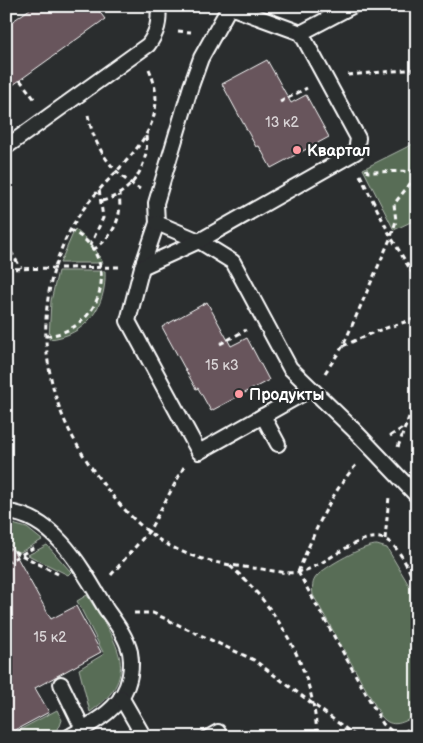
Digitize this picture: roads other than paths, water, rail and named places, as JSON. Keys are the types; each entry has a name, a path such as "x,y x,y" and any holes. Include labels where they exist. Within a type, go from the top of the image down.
{"lane":[{"path":"6,147 141,51 153,38 157,29 160,18 158,6"},
{"path":"142,267 199,241 356,152 358,138 301,33 230,6 201,58 191,86 158,199 157,223 142,267 128,321 199,452 311,388"},
{"path":"301,33 352,6"},
{"path":"157,223 199,241 233,262 290,368 417,496"},
{"path":"262,416 278,444"},
{"path":"6,512 28,518 55,536 79,566 127,642 131,669 128,685 121,698 111,712 69,737"},
{"path":"60,684 83,729"},
{"path":"121,698 144,737"}],"place":[{"name":"Квартал","path":"297,150"},
{"name":"Продукты","path":"239,394"}]}
